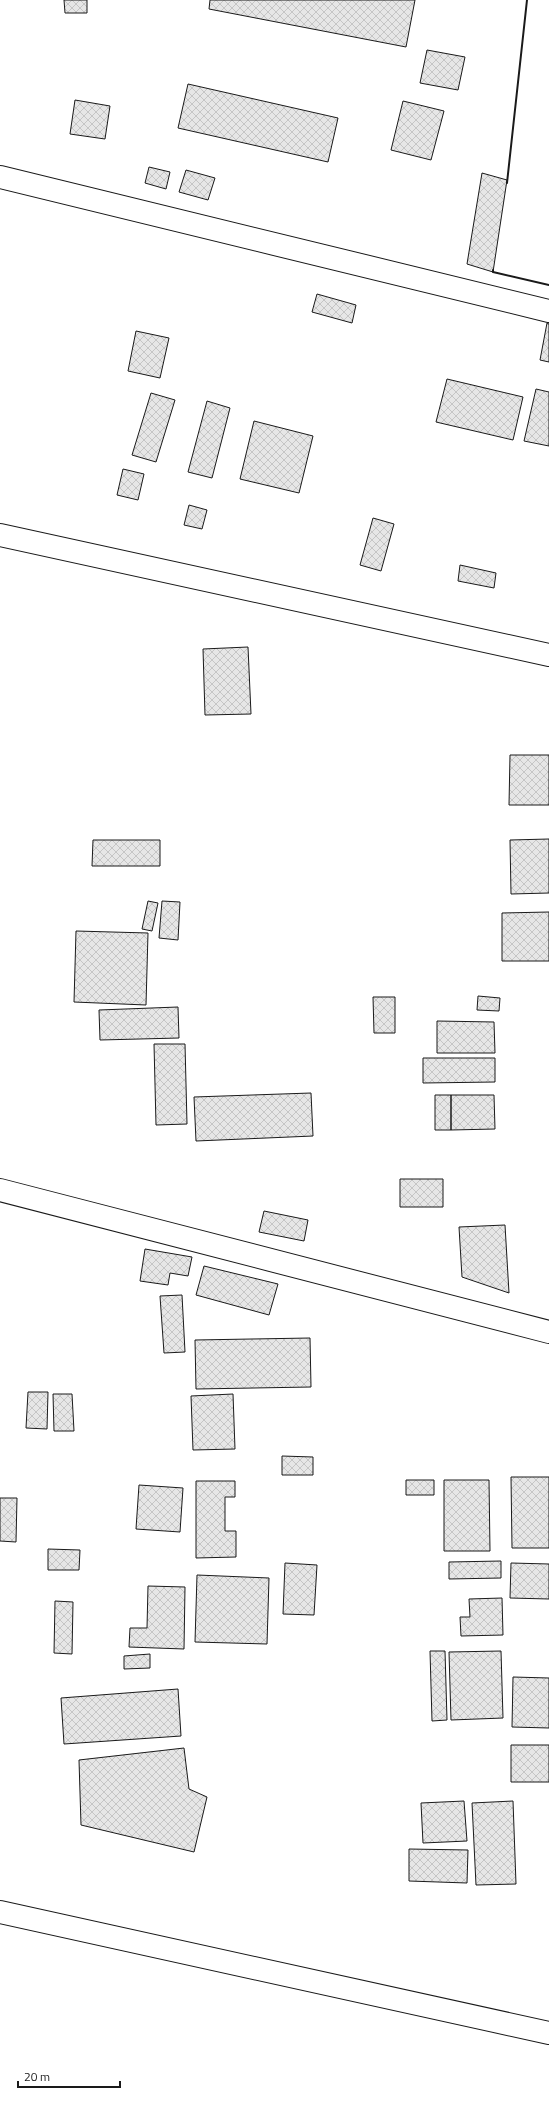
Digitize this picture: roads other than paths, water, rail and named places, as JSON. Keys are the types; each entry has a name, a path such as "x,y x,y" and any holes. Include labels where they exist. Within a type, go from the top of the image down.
{"street":[{"path":"0,177 549,311"},
{"path":"0,535 549,655"},
{"path":"0,1190 549,1332"},
{"path":"0,1912 549,2033"}]}
